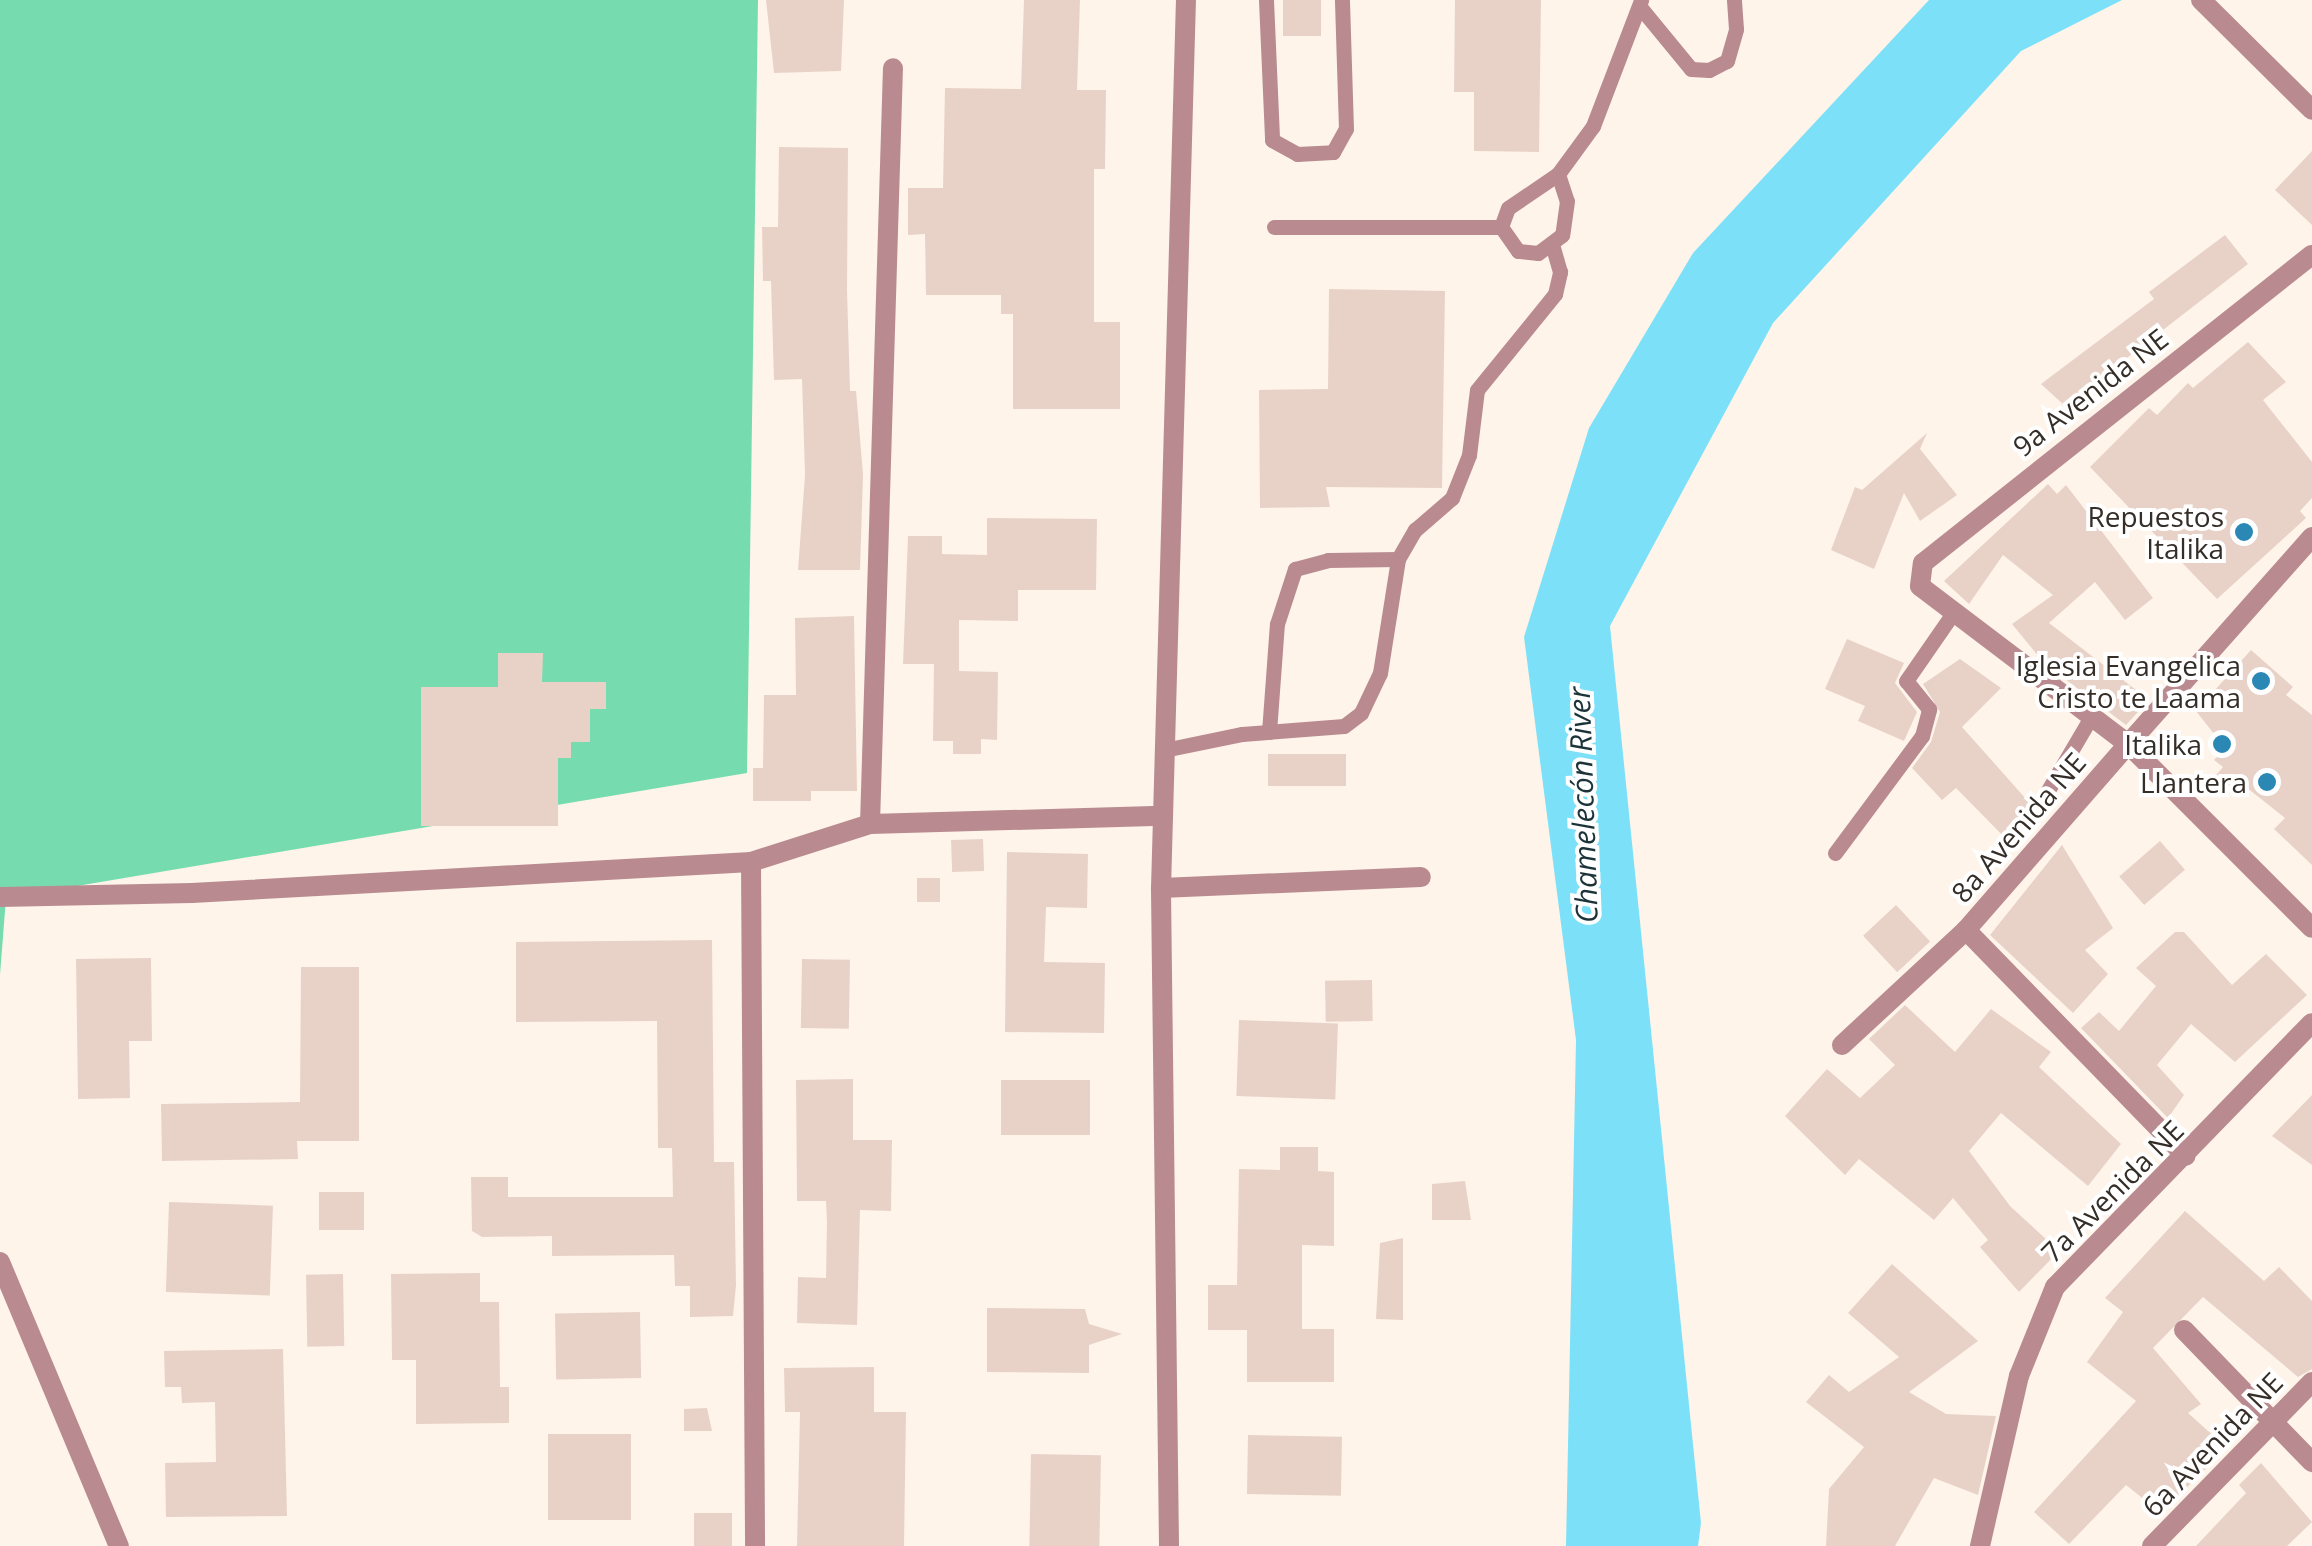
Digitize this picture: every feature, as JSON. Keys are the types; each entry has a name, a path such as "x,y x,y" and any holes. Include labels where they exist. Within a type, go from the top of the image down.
{"street":[{"path":"1169,1546 1161,888 1186,0"},
{"path":"2201,0 2312,110"},
{"path":"870,824 894,68"},
{"name":"9a Avenida NE","path":"1953,613 1920,586 1924,564 1950,538 2312,255"},
{"name":"8a Avenida NE","path":"1842,1045 1966,930 2312,536"},
{"path":"1953,613 2128,744 2312,928"},
{"path":"0,897 192,893 751,862 870,824 1162,816"},
{"path":"751,862 754,1546"},
{"path":"1161,888 1421,877"},
{"path":"1966,930 2186,1156"},
{"name":"7a Avenida NE","path":"1980,1546 2019,1376 2048,1301 2087,1251 2186,1156 2312,1023"},
{"path":"0,1262 119,1546"},
{"path":"2184,1330 2312,1462"},
{"name":"6a Avenida NE","path":"2152,1546 2312,1382"}],"lane":[{"path":"1266,0 1272,140 1297,154 1333,152 1346,129 1342,0"},
{"path":"1640,4 1691,68 1709,70 1727,61 1736,29 1734,0"},
{"path":"1501,226 1512,203 1558,174 1593,126 1640,4"},
{"path":"1164,750 1269,732 1344,726 1361,713 1380,673 1398,559 1416,530 1452,498 1469,455 1477,390 1555,294 1560,272 1553,248 1567,216 1558,174"},
{"path":"1274,227 1501,226"},
{"path":"1501,226 1518,252 1553,248"},
{"path":"1269,732 1277,624 1295,569 1328,560 1398,559"},
{"path":"1834,853 1922,736 1929,710 1906,680 1953,613"},
{"path":"2047,792 2091,717"}],"green space":[{"path":"0,0 758,0 747,773 6,898 0,975"}],"water":[{"name":"Chamelecón River","path":"1929,0 2122,0 2021,51 1773,323 1610,626 1701,1523 1698,1546 1566,1546 1576,1040 1524,637 1589,428 1693,253"}],"building":[{"path":"766,0 844,0 841,71 774,73"},
{"path":"1024,0 1080,0 1077,90 1106,90 1105,169 1094,169 1094,322 1120,322 1120,409 1013,409 1013,314 1001,314 1001,295 926,295 925,234 908,235 908,188 943,188 945,88 1021,89"},
{"path":"1283,0 1321,0 1321,36 1283,36"},
{"path":"1455,0 1541,0 1539,152 1474,151 1474,92 1454,92"},
{"path":"779,147 848,148 850,391 856,391 863,474 860,570 798,570 805,475 802,379 774,380 771,281 763,281 762,227 778,227"},
{"path":"2312,151 2312,225 2275,190"},
{"path":"2225,235 2248,264 2065,406 2041,384 2154,299 2149,292"},
{"path":"1329,289 1445,291 1442,488 1326,487 1330,507 1260,508 1259,390 1328,389"},
{"path":"2248,342 2286,382 2263,400 2312,462 2312,498 2300,511 2306,518 2217,599 2090,467 2149,408 2157,415 2188,383 2193,388"},
{"path":"1927,433 1920,449 1957,495 1920,521 1904,493 1874,569 1831,550 1855,487 1862,490"},
{"path":"2048,484 2057,494 2066,485 2153,598 2125,620 2095,582 2049,623 2149,700 2126,725 2044,663 2012,624 2053,595 2003,555 1969,604 1944,581"},
{"path":"987,518 1097,519 1096,590 1018,590 1018,621 959,620 959,671 998,672 997,740 981,739 981,754 953,754 953,741 933,741 934,664 903,664 908,536 942,536 942,554 987,555"},
{"path":"854,616 857,791 811,791 811,801 753,801 753,768 763,768 764,695 796,695 795,618"},
{"path":"1847,639 1904,663 1895,683 1917,712 1904,741 1858,721 1865,706 1825,689"},
{"path":"2251,650 2293,687 2286,695 2312,715 2312,865 2274,829 2285,818 2246,787 2240,795 2216,775 2223,767 2214,760 2225,748 2196,711"},
{"path":"498,653 543,653 542,682 606,682 606,709 590,709 590,742 571,742 571,758 558,758 558,826 421,826 421,687 498,687"},
{"path":"1960,659 2001,688 1962,727 2043,818 2014,847 1956,788 1942,800 1912,768 1931,742 1940,712 1923,684"},
{"path":"1268,754 1346,754 1346,786 1268,786"},
{"path":"983,839 984,871 952,872 951,840"},
{"path":"2160,841 2185,870 2144,905 2119,876"},
{"path":"2062,845 2113,928 2085,950 2108,974 2073,1013 1990,935"},
{"path":"1007,852 1088,854 1087,908 1046,907 1044,962 1105,963 1104,1033 1005,1032"},
{"path":"917,878 940,878 940,902 917,902"},
{"path":"1896,905 1930,942 1897,972 1863,936"},
{"path":"2175,932 2184,932 2232,985 2266,954 2307,995 2235,1062 2191,1024 2157,1065 2184,1095 2168,1118 2081,1028 2099,1012 2119,1031 2156,986 2136,968"},
{"path":"712,940 714,1162 734,1162 736,1285 733,1316 690,1317 690,1286 675,1286 674,1255 552,1256 552,1236 482,1237 472,1231 471,1177 508,1177 508,1197 673,1197 672,1148 658,1148 657,1021 516,1022 516,942"},
{"path":"151,958 152,1041 129,1041 130,1098 78,1099 76,959"},
{"path":"802,959 850,960 849,1029 801,1028"},
{"path":"301,967 359,967 359,1141 297,1141 298,1159 162,1161 161,1104 300,1102"},
{"path":"1372,980 1373,1021 1326,1022 1325,981"},
{"path":"1905,1005 1955,1052 1991,1009 2051,1052 2039,1067 2121,1144 2088,1186 2001,1113 1969,1151 2010,1206 2059,1251 2019,1292 1980,1247 1988,1240 1953,1198 1934,1220 1859,1159 1845,1175 1785,1116 1827,1069 1860,1098 1895,1065 1869,1039"},
{"path":"1239,1020 1338,1023 1335,1099 1236,1096"},
{"path":"853,1079 853,1140 892,1140 891,1211 860,1210 857,1325 797,1323 798,1277 826,1278 827,1222 826,1201 797,1201 796,1080"},
{"path":"1001,1080 1090,1080 1090,1135 1001,1135"},
{"path":"2312,1095 2312,1165 2272,1136"},
{"path":"1280,1147 1318,1147 1318,1171 1334,1172 1334,1246 1302,1245 1302,1329 1334,1329 1334,1382 1247,1382 1247,1330 1208,1330 1208,1285 1237,1285 1239,1169 1280,1170"},
{"path":"1465,1181 1471,1220 1432,1220 1432,1184"},
{"path":"319,1192 364,1192 364,1230 319,1230"},
{"path":"169,1202 273,1206 270,1296 166,1292"},
{"path":"2185,1211 2264,1281 2279,1267 2312,1301 2312,1369 2298,1377 2203,1297 2153,1348 2201,1404 2188,1413 2227,1448 2161,1513 2126,1485 2069,1544 2034,1512 2136,1401 2087,1362 2123,1312 2105,1298"},
{"path":"1403,1238 1403,1320 1376,1319 1380,1243"},
{"path":"1892,1264 1978,1341 1909,1392 1946,1414 1996,1416 1978,1495 1934,1478 1895,1546 1826,1546 1829,1489 1864,1447 1806,1402 1829,1375 1849,1392 1899,1357 1848,1313"},
{"path":"480,1273 480,1302 499,1302 500,1387 509,1387 509,1423 416,1424 416,1360 392,1360 391,1274"},
{"path":"343,1274 344,1346 307,1347 306,1275"},
{"path":"987,1308 1085,1309 1089,1324 1122,1334 1089,1345 1089,1373 987,1372"},
{"path":"640,1312 641,1378 556,1379 555,1313"},
{"path":"283,1349 287,1516 166,1517 165,1463 216,1462 215,1402 182,1403 181,1387 165,1387 164,1351"},
{"path":"874,1367 874,1412 906,1412 904,1546 797,1546 800,1412 785,1412 784,1368"},
{"path":"707,1408 712,1431 684,1431 684,1409"},
{"path":"548,1434 631,1434 631,1520 548,1520"},
{"path":"1248,1435 1342,1437 1341,1496 1247,1494"},
{"path":"1031,1454 1101,1455 1099,1546 1029,1546"},
{"path":"2261,1463 2312,1522 2287,1546 2196,1546 2246,1493 2239,1485"},
{"path":"694,1513 732,1513 732,1546 694,1546"}],"place":[{"name":"Repuestos Italika","path":"2244,532"},
{"name":"Iglesia Evangelica Cristo te Laama","path":"2261,681"},
{"name":"Italika","path":"2222,744"},
{"name":"Llantera","path":"2267,782"}]}
